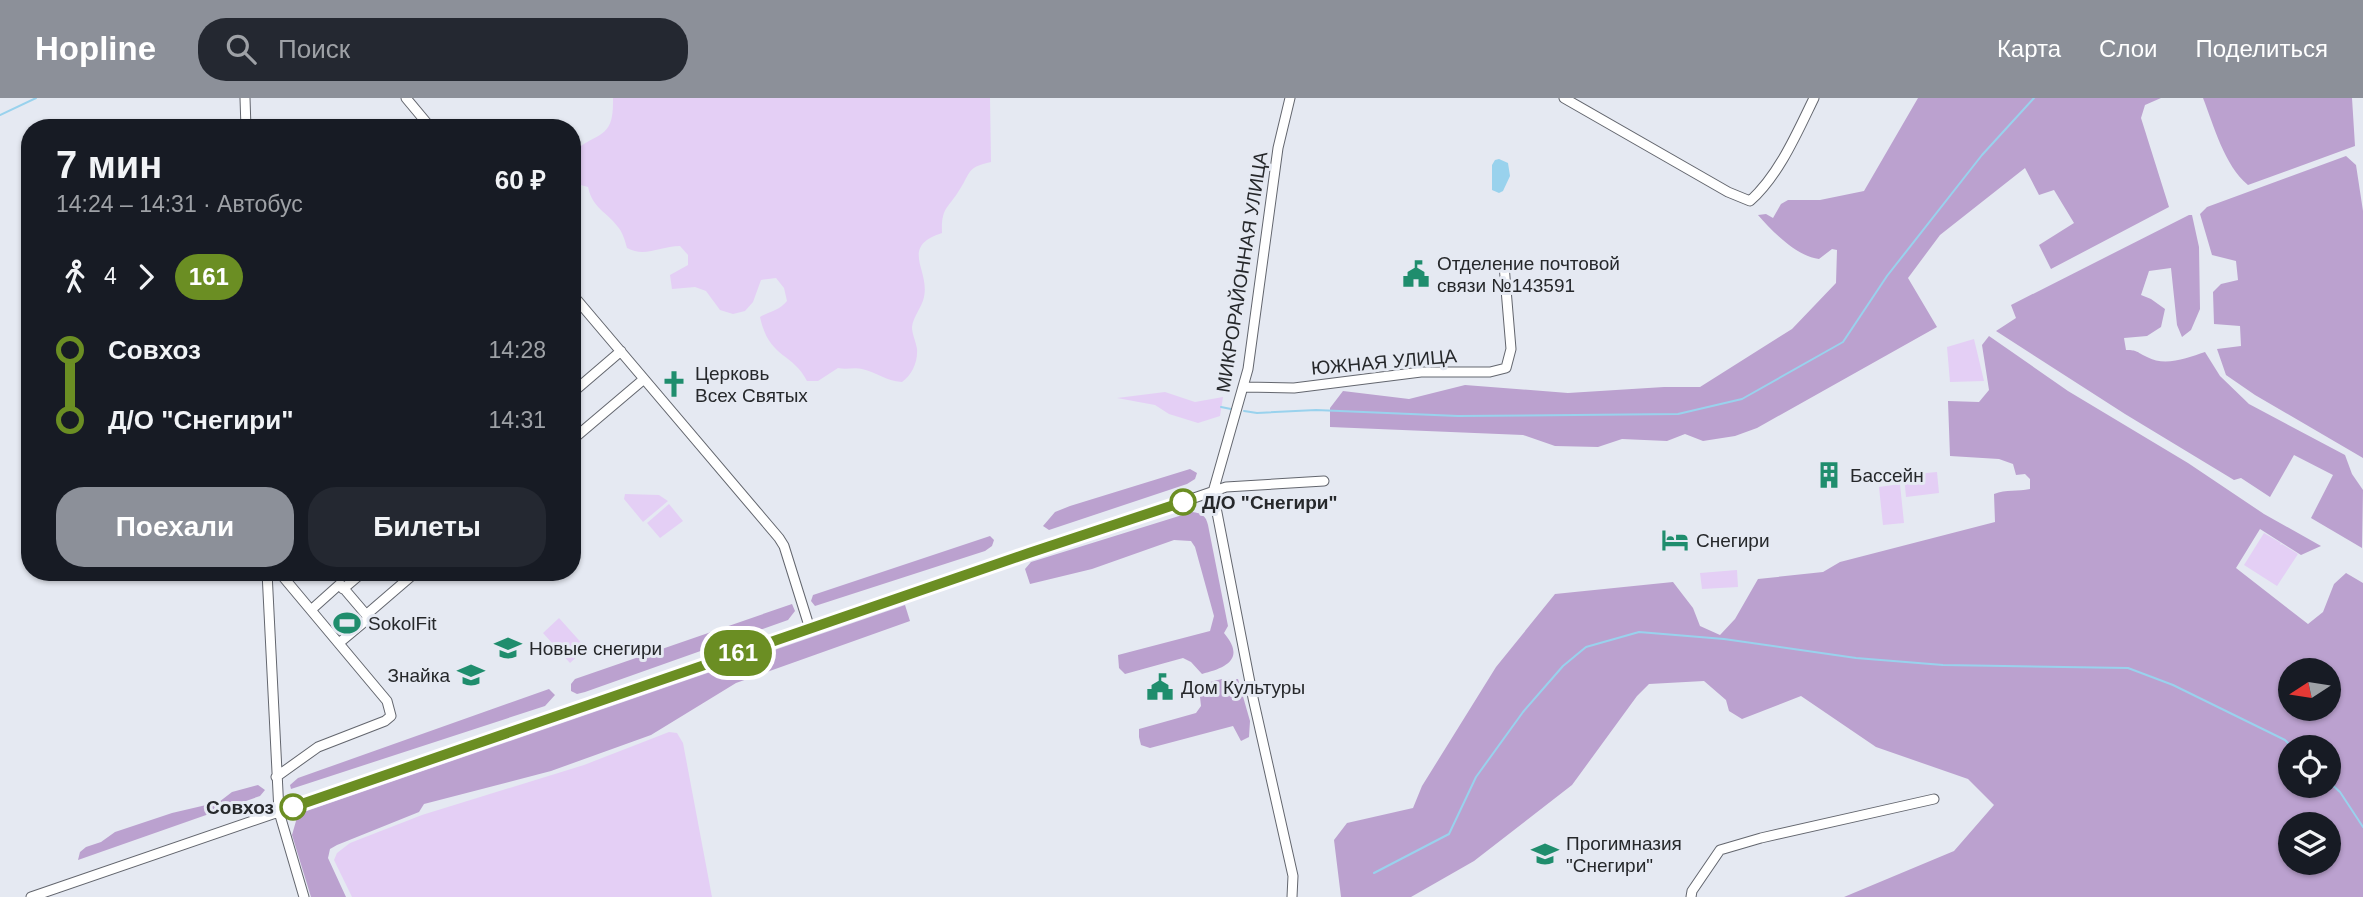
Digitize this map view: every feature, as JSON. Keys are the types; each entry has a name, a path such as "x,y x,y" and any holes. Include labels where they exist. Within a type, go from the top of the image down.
{"street":[{"path":"245,98 246,119"},
{"path":"406,98 424,119"},
{"name":"МИКРОРАЙОННАЯ УЛИЦА","path":"1213,492 1244,387 1276,160 1290,98"},
{"path":"1564,98 1728,192 1750,201 1763,190 1814,98"},
{"name":"ЮЖНАЯ УЛИЦА","path":"1244,387 1294,388 1421,372 1490,372 1506,368 1511,349 1504,265"},
{"path":"581,304 779,538 789,559 810,629"},
{"path":"581,385 621,351"},
{"path":"581,432 644,379"},
{"path":"32,897 1226,487 1324,481"},
{"path":"1213,492 1253,698 1293,876 1292,897"},
{"path":"267,581 279,813 304,897"},
{"path":"276,777 318,747 385,721 391,716 387,701 287,581"},
{"path":"311,610 350,581"},
{"path":"339,643 406,581"},
{"path":"341,587 367,616"},
{"path":"1691,897 1692,891 1720,850 1751,840 1934,799"}],"shaded area":[{"path":"613,98 990,98 991,162 971,171 944,213 942,233 929,239 919,252 924,297 912,327 917,349 916,359 906,379 902,382 862,369 838,368 818,381 807,381 795,365 775,348 764,331 760,317 778,309 787,301 784,288 776,278 761,280 753,302 745,311 733,314 720,310 706,291 695,287 672,289 670,275 688,265 688,255 680,246 646,252 627,248 620,229 597,205 588,187 581,185 581,146 603,133 611,122"},
{"path":"1918,98 2161,98 2145,105 2141,118 2169,207 2051,269 2039,245 2074,223 2054,190 2039,195 2025,168 1940,235 1908,278 1937,327 1757,428 1735,436 1703,441 1685,434 1667,441 1622,439 1598,447 1555,446 1523,435 1330,427 1330,408 1343,391 1409,399 1465,385 1568,393 1700,387 1792,329 1836,283 1837,250 1832,249 1819,259 1810,257 1778,236 1758,215 1766,214 1773,218 1781,204 1788,200 1820,200 1864,191"},
{"path":"2203,98 2352,98 2355,146 2248,185 2226,156"},
{"path":"2346,156 2356,165 2363,211 2363,458 2226,375 2217,349 2241,346 2240,326 2214,324 2213,292 2221,284 2238,280 2236,261 2212,255 2200,214 2207,207"},
{"path":"2192,215 2199,247 2200,309 2191,330 2182,337 2177,325 2171,268 2149,271 2141,295 2165,309 2161,327 2147,336 2124,338 2126,350 2161,361 2205,352 2220,376 2249,404 2345,455 2352,474 2363,490 2362,548 2311,518 2333,475 2294,455 2270,497 2241,478 2234,480 2125,414 1996,331 2016,318 2011,305"},
{"path":"1989,336 2068,391 2188,463 2264,514 2321,546 2301,555 2260,529 2236,568 2308,624 2323,612 2334,584 2346,573 2363,583 2363,897 1844,897 1954,851 1994,805 1968,779 1876,747 1801,696 1742,719 1729,711 1726,700 1704,681 1649,684 1637,696 1572,785 1474,861 1411,897 1341,897 1334,840 1347,823 1413,808 1422,786 1496,667 1555,594 1673,582 1693,608 1700,626 1720,635 1735,619 1758,579 1823,572 1840,562 1995,522 1994,494 2030,489 2030,479 2025,474 2016,475 2013,464 1999,459 1950,456 1948,401 1979,402 1989,390 1982,345"},
{"path":"1974,339 1984,381 1950,382 1947,347"},
{"path":"1165,392 1195,402 1223,397 1220,416 1198,423 1169,414 1155,405 1117,398"},
{"path":"1190,469 1197,473 1195,479 1187,484 1049,530 1043,526 1055,512 1070,506"},
{"path":"1937,472 1939,493 1906,497 1904,475"},
{"path":"1900,484 1904,523 1883,525 1879,487"},
{"path":"625,494 659,495 668,501 643,522 624,499"},
{"path":"669,504 683,521 660,538 647,523"},
{"path":"1192,512 1203,516 1207,522 1228,626 1224,633 1233,650 1230,661 1219,669 1202,674 1183,658 1125,674 1119,668 1118,655 1210,631 1214,616 1191,541 1174,540 1092,569 1030,584 1025,569 1031,562"},
{"path":"2264,533 2298,554 2277,586 2244,565"},
{"path":"990,536 994,540 992,546 985,551 815,606 811,601 813,595"},
{"path":"1737,570 1738,587 1702,589 1700,573"},
{"path":"792,604 795,611 788,620 585,692 577,694 571,691 571,684 575,679"},
{"path":"905,605 910,621 736,683 651,735 551,771 424,804 419,812 337,845 330,849 328,858 346,897 311,897 292,835 298,814"},
{"path":"559,618 586,648 570,663 543,633"},
{"path":"1238,679 1250,721 1249,737 1241,741 1233,726 1150,748 1141,745 1139,729 1196,713 1201,706 1199,688 1206,683"},
{"path":"549,689 555,695 545,706 291,789 290,785 298,778"},
{"path":"669,732 677,733 683,743 712,897 352,897 334,860 337,853 350,843 422,815 584,765"},
{"path":"258,785 265,790 260,796 78,860 80,852 86,847 101,842 115,832 172,813 219,802 232,792"}],"water":[{"path":"1499,159 1508,163 1510,176 1503,191 1499,193 1492,190 1492,165"}],"waterway":[{"path":"0,115 36,98"},
{"path":"1244,411 1257,413 1316,410 1458,416 1678,414 1742,399 1843,342 1887,276 1982,155 2034,98"},
{"path":"1221,407 1231,409"},
{"path":"1374,873 1449,834 1476,777 1523,712 1563,666 1586,647 1639,632 1724,639 1856,658 1943,665 2128,668 2173,685 2278,737"},
{"path":"2341,794 2363,827"}],"bus line":[{"name":"161","path":"293,807 1183,502"}],"place":[{"name":"Отделение почтовой связи №143591","path":"1416,274"},
{"name":"Церковь Всех Святых","path":"674,384"},
{"name":"Бассейн","path":"1829,475"},
{"name":"Д/О \"Снегири\"","path":"1183,502"},
{"name":"Снегири","path":"1675,540"},
{"name":"SokolFit","path":"347,623"},
{"name":"Новые снегири","path":"508,648"},
{"name":"Знайка","path":"471,675"},
{"name":"Дом Культуры","path":"1160,687"},
{"name":"Совхоз","path":"293,807"},
{"name":"Прогимназия \"Снегири\"","path":"1545,854"}]}
